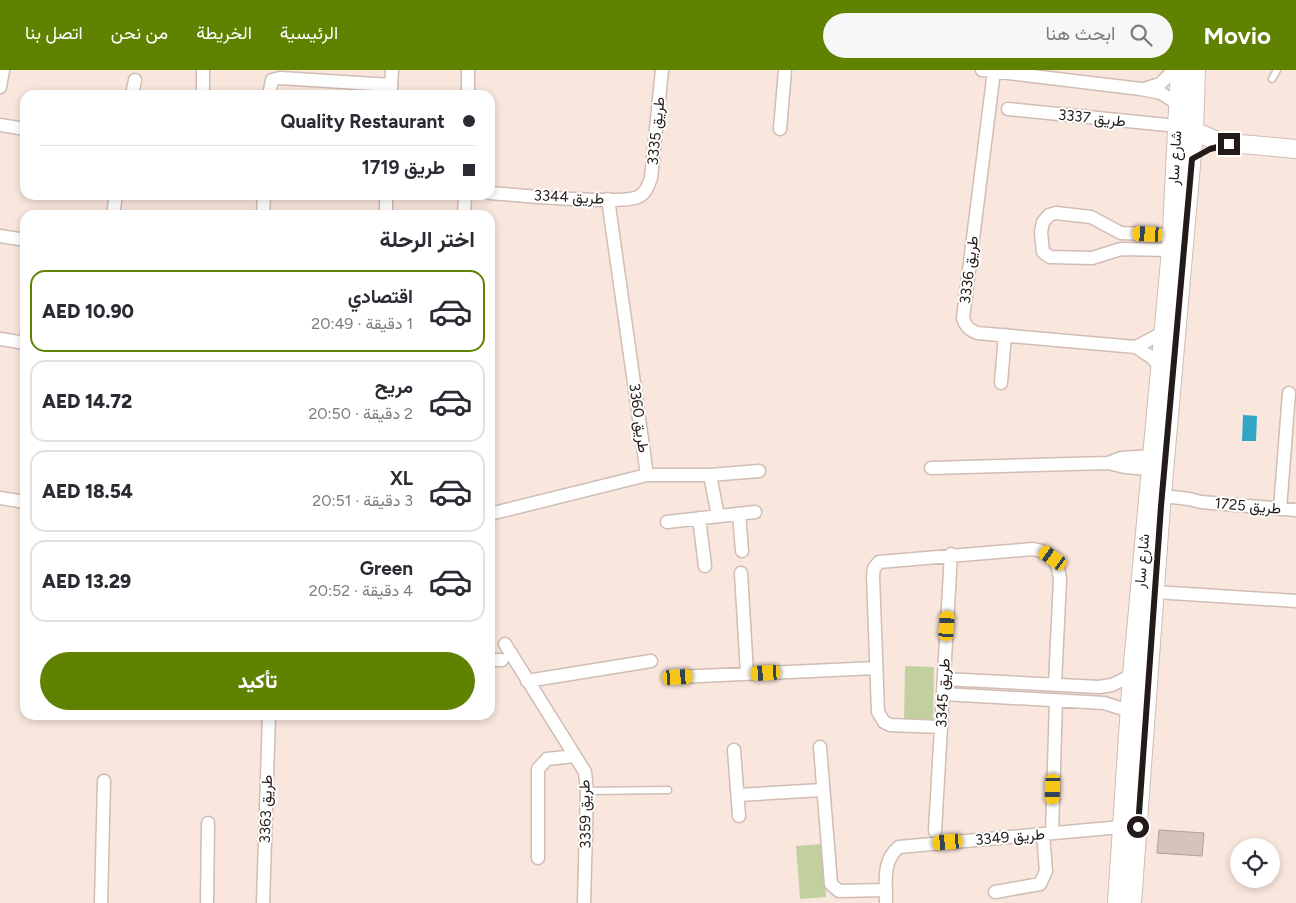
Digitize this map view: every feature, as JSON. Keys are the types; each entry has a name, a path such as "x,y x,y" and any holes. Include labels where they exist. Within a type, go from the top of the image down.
{"street":[{"path":"0,87 3,70"},
{"path":"203,70 203,90"},
{"path":"269,90 270,83 276,78 391,90 392,70"},
{"path":"468,70 468,90"},
{"name":"طريق 3335","path":"646,191 651,178 662,70"},
{"path":"780,129 786,70"},
{"path":"1141,89 1160,84 1174,70"},
{"name":"شارع سار","path":"1132,903 1155,592 1155,500 1151,462 1171,243 1180,70"},
{"name":"شارع سار","path":"1116,903 1132,675 1155,500 1192,159 1196,70"},
{"path":"988,71 1141,89 1164,95 1178,104"},
{"name":"طريق 3336","path":"988,71 965,323 972,331 1136,347"},
{"path":"133,90 135,80"},
{"name":"طريق 3337","path":"1008,109 1177,126"},
{"path":"0,125 20,128"},
{"path":"1194,131 1210,140 1229,144 1296,149"},
{"path":"1192,159 1210,149 1229,144"},
{"name":"طريق 3344","path":"495,193 608,199 637,198 646,191"},
{"name":"طريق 3360","path":"608,199 648,475"},
{"path":"1056,213 1091,217 1121,233 1171,243 1121,249 1092,258 1050,257 1043,252 1041,232 1043,222 1049,215 1056,213"},
{"path":"0,236 20,239"},
{"path":"1161,367 1151,357 1136,347 1164,332"},
{"path":"1001,383 1005,335"},
{"path":"0,339 20,343"},
{"path":"1280,509 1289,393"},
{"path":"931,468 1108,463 1121,458 1151,462"},
{"path":"495,513 648,475 710,475 759,471"},
{"path":"710,475 718,516"},
{"path":"0,498 20,501"},
{"name":"طريق 1725","path":"1155,500 1296,510"},
{"path":"667,522 755,512"},
{"path":"739,514 742,551"},
{"path":"699,518 705,566"},
{"path":"941,726 896,726 884,722 878,712 874,568 879,562 887,560 1033,549 1044,551 1053,558 1059,568 1060,579 1056,700 1046,871 1040,884 994,892"},
{"name":"طريق 3345","path":"935,831 951,554"},
{"path":"741,573 747,674"},
{"path":"1155,592 1296,601"},
{"name":"طريق 3359","path":"505,644 576,756 584,772 587,791 584,903"},
{"path":"527,681 651,661"},
{"path":"678,677 876,668"},
{"path":"944,679 1103,686 1112,685 1132,675"},
{"path":"943,694 1104,703 1130,711"},
{"name":"طريق 3363","path":"263,903 270,720"},
{"path":"820,747 831,884 839,890 886,896"},
{"path":"734,750 739,816"},
{"path":"538,858 538,769 547,759 576,756"},
{"path":"101,903 104,781"},
{"path":"738,794 822,790"},
{"path":"207,903 208,823"},
{"name":"طريق 3349","path":"886,896 888,860 891,853 899,847 1121,827"}],"lane":[{"path":"1272,79 1277,70"},
{"path":"587,791 668,790"}],"green space":[{"path":"905,666 934,667 933,721 904,721"},
{"path":"822,844 826,897 800,899 796,846"}],"water":[{"path":"1243,415 1257,416 1256,441 1242,441"}],"building":[{"path":"1159,830 1204,833 1202,856 1157,853"}],"route":[{"path":"1138,827 1161,506 1192,159 1219,145 1229,144"}]}
